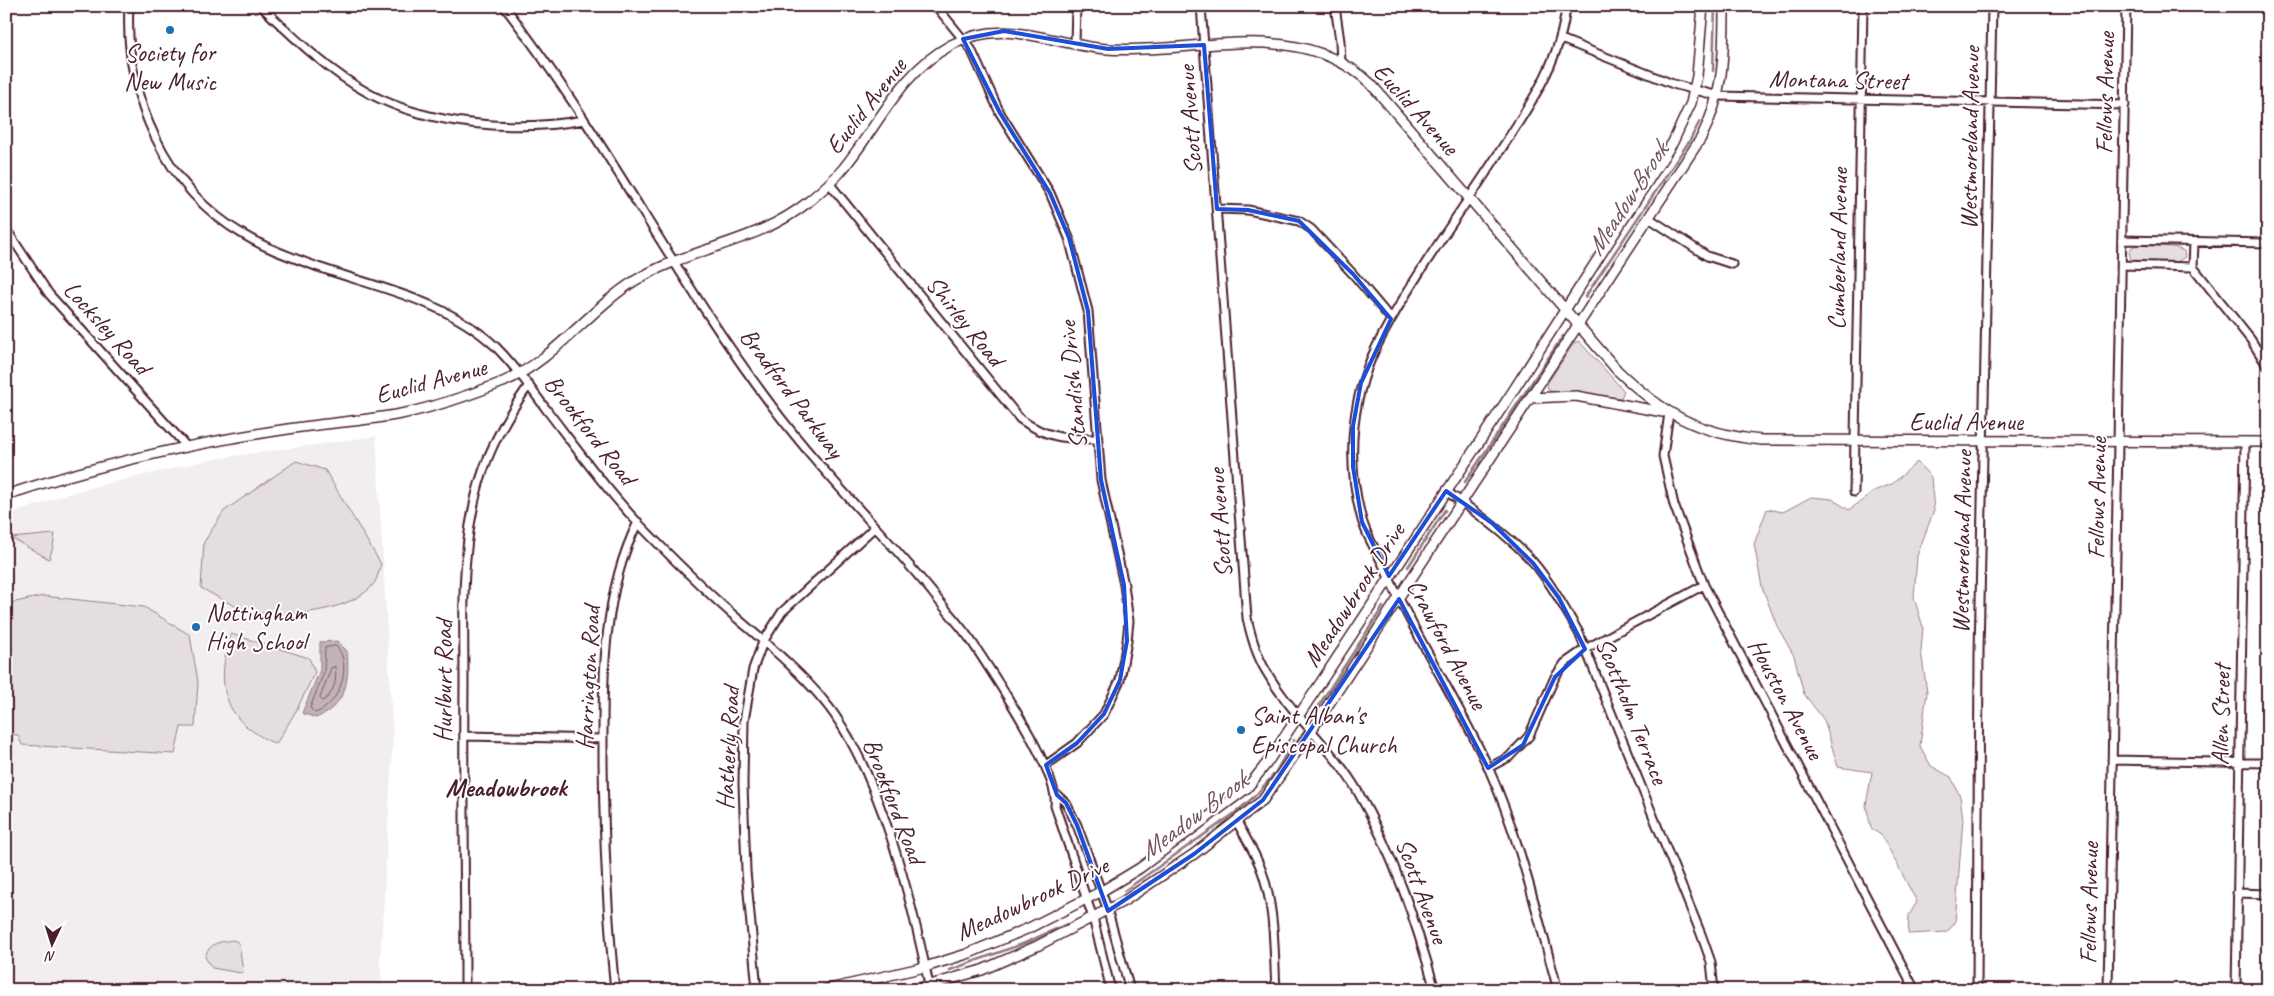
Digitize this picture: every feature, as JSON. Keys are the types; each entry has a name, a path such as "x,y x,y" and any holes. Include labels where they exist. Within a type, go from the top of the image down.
{"street":[{"name":"Brookford Road","path":"129,6 128,32 130,53 141,105 154,138 197,198 242,234 260,243 316,266 440,309 494,346 529,385 593,470 638,522 709,594 802,676 820,696 847,735 868,778 888,832 930,988"},
{"path":"261,6 300,44 348,80 390,104 407,110 444,118 503,126 539,126 584,120"},
{"name":"Bradford Parkway","path":"504,6 566,89 696,296 771,405 817,463 876,527 967,635 997,680 1046,765 1057,795 1066,803 1077,825 1102,891 1130,990"},
{"name":"Standish Drive","path":"936,6 971,48 1000,113 1050,193 1070,238 1088,310 1101,480 1124,585 1129,621 1120,680 1104,714 1077,744 1046,765"},
{"path":"1075,44 1076,6"},
{"name":"Scott Avenue","path":"1201,6 1247,618 1253,644 1266,672 1358,791 1384,844 1408,904 1435,990"},
{"path":"1335,6 1341,63"},
{"name":"Crawford Avenue","path":"1558,990 1522,860 1505,808 1469,726 1399,599 1362,522 1356,492 1353,434 1361,383 1366,366 1391,319 1526,111 1549,70 1561,39 1566,6"},
{"name":"Meadowbrook Drive","path":"825,990 925,967 967,954 1029,928 1102,891 1140,868 1247,788 1267,763 1389,578 1673,142 1694,91 1699,60 1703,6"},
{"name":"Meadowbrook Drive","path":"913,990 930,988 982,970 1094,918 1194,854 1263,800 1399,599 1702,138 1713,115 1718,96 1724,47 1724,6"},
{"name":"Cumberland Avenue","path":"1854,492 1863,6"},
{"name":"Westmoreland Avenue","path":"1977,990 1979,653 1992,6"},
{"name":"Fellows Avenue","path":"2108,990 2126,6"},
{"name":"Euclid Avenue","path":"7,494 187,447 288,428 401,414 449,402 519,374 620,290 675,260 746,237 780,222 807,203 842,170 907,80 933,57 964,39 1004,31 1040,35 1075,44 1108,49 1272,42 1315,51 1352,68 1370,84 1617,370 1646,397 1669,413 1709,431 1744,438 1854,441 2268,442"},
{"name":"Montana Street","path":"1561,39 1694,91 1718,96 1861,101 2125,105"},
{"name":"Shirley Road","path":"829,183 1020,419 1051,437 1097,439"},
{"path":"1217,209 1248,210 1299,221 1311,229 1391,319"},
{"path":"1649,218 1707,256 1732,264"},
{"name":"Locksley Road","path":"6,229 49,294 187,447"},
{"path":"2122,240 2194,243 2268,243"},
{"path":"2194,243 2193,267 2251,340 2268,367"},
{"path":"2122,265 2193,267"},
{"name":"Hurlburt Road","path":"465,990 464,736 466,549 473,508 482,476 508,416 529,385"},
{"name":"Euclid Avenue","path":"1530,398 1576,396 1669,413"},
{"name":"Houston Avenue","path":"1669,413 1663,456 1674,505 1704,585 1915,990"},
{"name":"Allen Street","path":"2236,990 2245,442"},
{"name":"Scottholm Terrace","path":"1446,491 1492,523 1533,563 1559,598 1585,649 1700,934 1711,962 1714,990"},
{"name":"Harrington Road","path":"615,990 607,909 603,739 605,655 616,578 629,540 638,522"},
{"name":"Hatherly Road","path":"757,990 746,871 744,748 746,703 753,669 763,642 782,612 876,527"},
{"path":"1488,768 1523,745 1529,736 1555,677 1565,663 1585,649 1704,585"},
{"path":"464,736 603,739"},
{"path":"2112,760 2268,763"},
{"name":"Bradford Parkway","path":"1057,795 1055,806 1094,918 1111,990"},
{"path":"1237,822 1257,860 1266,884 1271,907 1276,990"},
{"path":"2237,893 2268,894"}],"highlighted area":[{"path":"1004,31 1108,49 1204,45 1217,209 1248,210 1299,221 1353,274 1391,319 1361,383 1353,426 1353,467 1362,522 1389,576 1446,491 1492,523 1533,563 1559,598 1585,649 1555,677 1523,745 1488,768 1399,599 1263,800 1194,854 1108,911 1077,825 1066,803 1057,795 1046,765 1077,743 1104,714 1120,680 1127,641 1124,585 1101,480 1088,311 1069,238 1050,193 1000,113 963,39"}],"shaded area":[{"path":"2136,245 2174,247 2184,251 2185,257 2177,262 2137,262 2131,259 2129,253 2131,248"},
{"path":"1579,341 1624,391 1621,398 1552,392 1548,389 1547,384 1574,343"},
{"name":"Nottingham High School","path":"376,436 393,738 380,965 383,990 6,990 6,516 76,491 213,459"},
{"path":"296,461 325,470 381,564 375,582 366,592 353,600 337,606 300,613 283,614 266,614 246,610 201,588 204,542 224,511"},
{"path":"1917,462 1931,477 1934,510 1917,556 1914,598 1923,627 1921,651 1927,692 1920,746 1931,766 1951,777 1960,796 1963,819 1955,923 1947,932 1908,934 1909,915 1917,902 1882,836 1871,828 1866,805 1872,772 1838,767 1824,720 1804,694 1794,656 1777,626 1762,587 1754,544 1767,509 1783,512 1811,497 1832,499 1849,510 1876,490 1892,484"},
{"path":"55,534 49,559 11,538"},
{"path":"43,596 144,607 190,635 198,682 195,727 181,727 175,754 22,745 18,735 6,734 6,604"},
{"path":"231,634 309,658 315,672 296,711 276,744 258,735 245,725 234,713 228,700 224,686 224,670"},
{"path":"234,940 239,943 243,972 212,968 205,957 210,948 220,942"}],"water":[{"path":"337,641 347,651 348,672 344,691 340,699 326,713 316,718 302,713 320,670 320,642"}],"waterway":[{"name":"Meadow Brook","path":"1713,71 1715,6"},
{"name":"Meadow Brook","path":"1585,297 1690,140 1700,121"},
{"name":"Meadow Brook","path":"1465,482 1563,336"},
{"name":"Meadow Brook","path":"1408,567 1445,510"},
{"name":"Meadow Brook","path":"1317,708 1383,607"},
{"name":"Meadow Brook","path":"1124,891 1235,813 1255,796 1275,773 1294,740"},
{"name":"Meadow Brook","path":"950,970 1025,943 1067,924"},
{"name":"Meadow Brook","path":"873,990 906,983"}],"place":[{"name":"Society for New Music","path":"170,30"},
{"name":"Nottingham High School","path":"196,627"},
{"name":"Saint Alban's Episcopal Church","path":"1241,730"}],"district":[{"name":"Meadowbrook","path":"506,787"}]}
